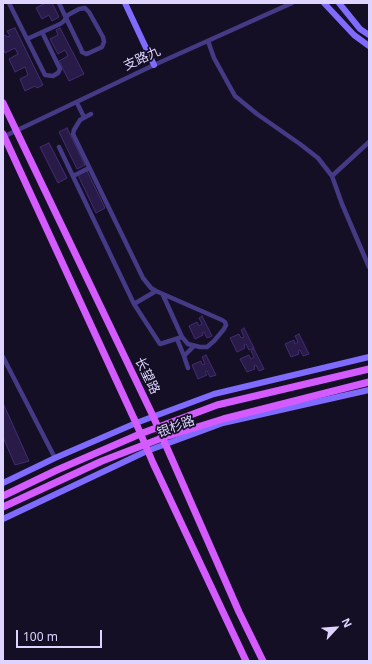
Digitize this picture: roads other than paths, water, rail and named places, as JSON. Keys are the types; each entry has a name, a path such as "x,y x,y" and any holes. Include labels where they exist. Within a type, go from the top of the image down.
{"main road":[{"name":"长望路","path":"3,103 153,416 163,442 239,612 263,661"},
{"path":"3,136 136,423 146,448 246,661"},
{"name":"银杉路","path":"3,496 57,470 140,434 217,405 369,369"},
{"name":"银杉路","path":"3,507 102,461 146,448 223,419 369,382"}],"street":[{"path":"9,3 45,75 48,76 57,74 60,69 42,32"},
{"path":"27,39 60,24 66,18 68,15 82,8 88,10 103,37 104,42 102,47 86,54 82,52 66,18 58,3"},
{"path":"125,3 154,65"},
{"name":"支路九","path":"3,136 77,103 154,65 292,3"},
{"path":"324,3 354,36 369,46"},
{"path":"339,3 360,29 369,35"},
{"path":"208,41 214,58 235,96 257,114 318,158 332,176 342,204 369,266"},
{"path":"77,103 84,118"},
{"path":"91,114 76,124 73,134 143,278 156,292 163,294 225,322 226,325 224,329 210,345 203,347 188,344 182,337 163,294"},
{"path":"332,176 369,142"},
{"path":"59,147 134,304 160,344 182,337"},
{"path":"73,176 89,168"},
{"path":"134,304 156,292"},
{"path":"177,339 188,368"},
{"path":"184,356 194,346"},
{"name":"银杉路","path":"3,484 55,458 136,423 214,394 369,357"},
{"path":"3,358 55,458"},
{"name":"银杉路","path":"163,442 223,423 369,390"},
{"name":"银杉路","path":"3,519 146,448"}]}
